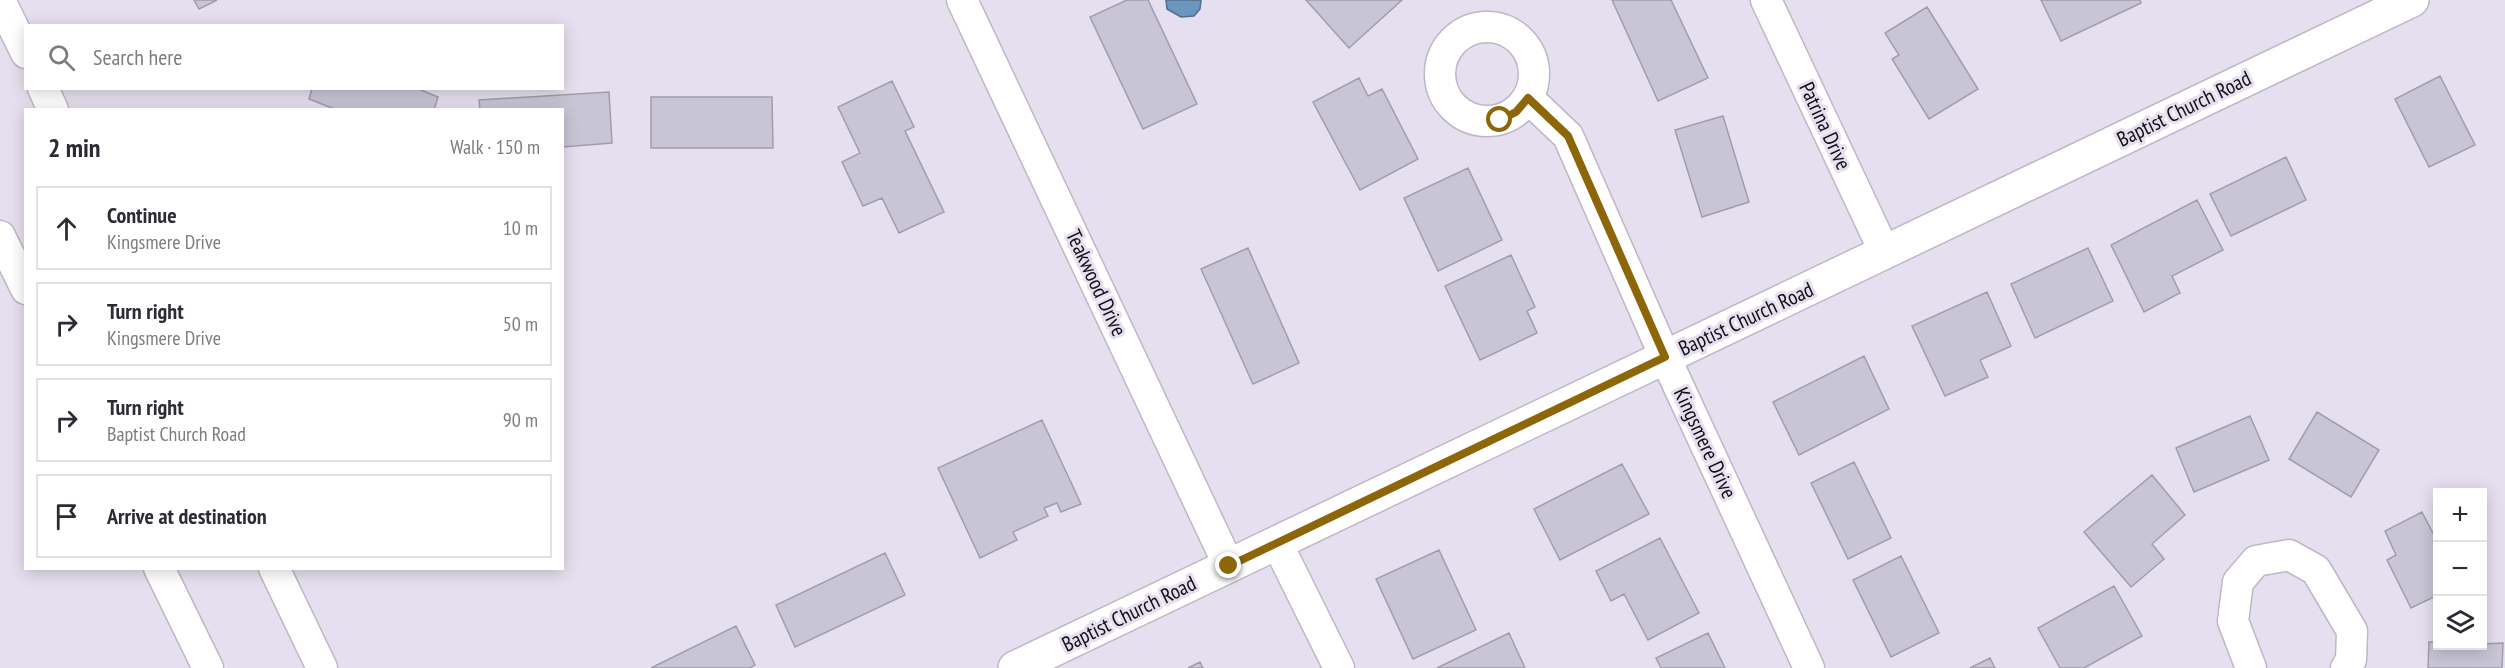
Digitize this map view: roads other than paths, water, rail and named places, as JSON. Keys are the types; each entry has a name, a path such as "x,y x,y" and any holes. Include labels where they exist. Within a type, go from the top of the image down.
{"street":[{"path":"0,0 24,49"},
{"name":"Teakwood Drive","path":"962,0 1229,566"},
{"name":"Patrina Drive","path":"1766,0 1885,253"},
{"name":"Baptist Church Road","path":"1015,668 2408,1"},
{"path":"44,90 52,108"},
{"name":"Kingsmere Drive","path":"1528,98 1568,136 1665,357 1809,668"},
{"path":"0,236 24,285"},
{"path":"1276,543 1340,668"},
{"path":"2251,668 2233,621 2238,582 2256,561 2289,555 2316,570 2352,631 2351,660 2346,668"},
{"path":"160,570 208,668"},
{"path":"275,570 322,668"}],"water":[{"path":"1166,0 1201,0 1200,9 1194,16 1181,17 1167,9"}]}
